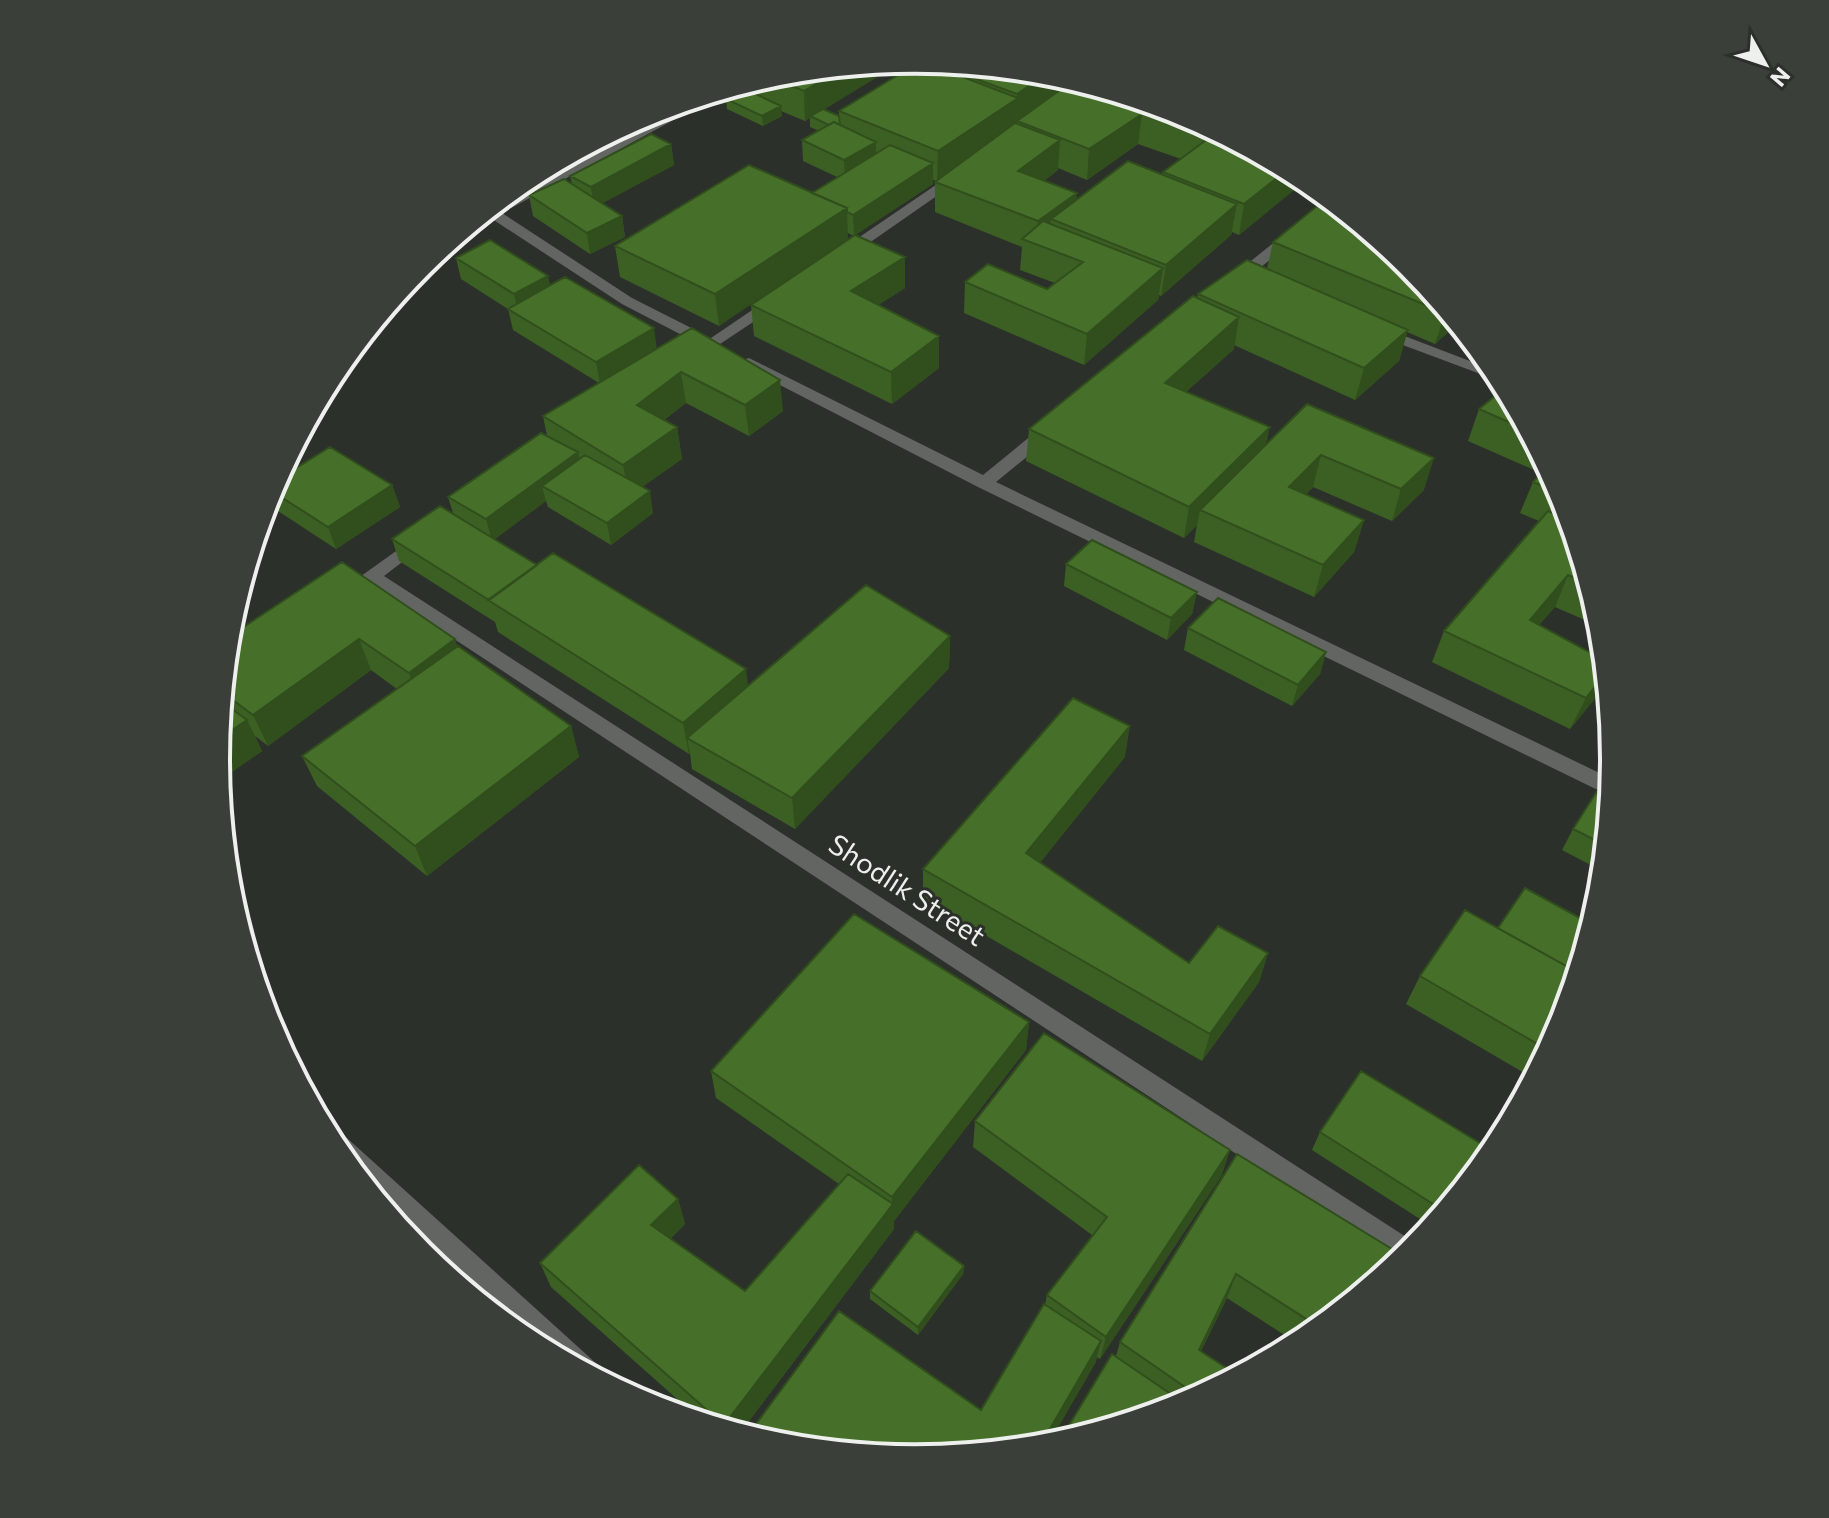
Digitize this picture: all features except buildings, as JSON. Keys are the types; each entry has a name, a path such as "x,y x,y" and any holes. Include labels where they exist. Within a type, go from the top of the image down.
{"street":[{"path":"551,179 638,133"},
{"path":"828,265 970,169"},
{"path":"1241,282 1324,210"},
{"path":"497,216 627,301 984,483 1599,782"},
{"path":"694,357 789,292"},
{"path":"1370,328 1478,369"},
{"path":"984,483 1057,424"},
{"path":"348,593 435,528"},
{"name":"Shodlik Street","path":"373,577 1397,1245"},
{"path":"371,1176 550,1339"}]}
